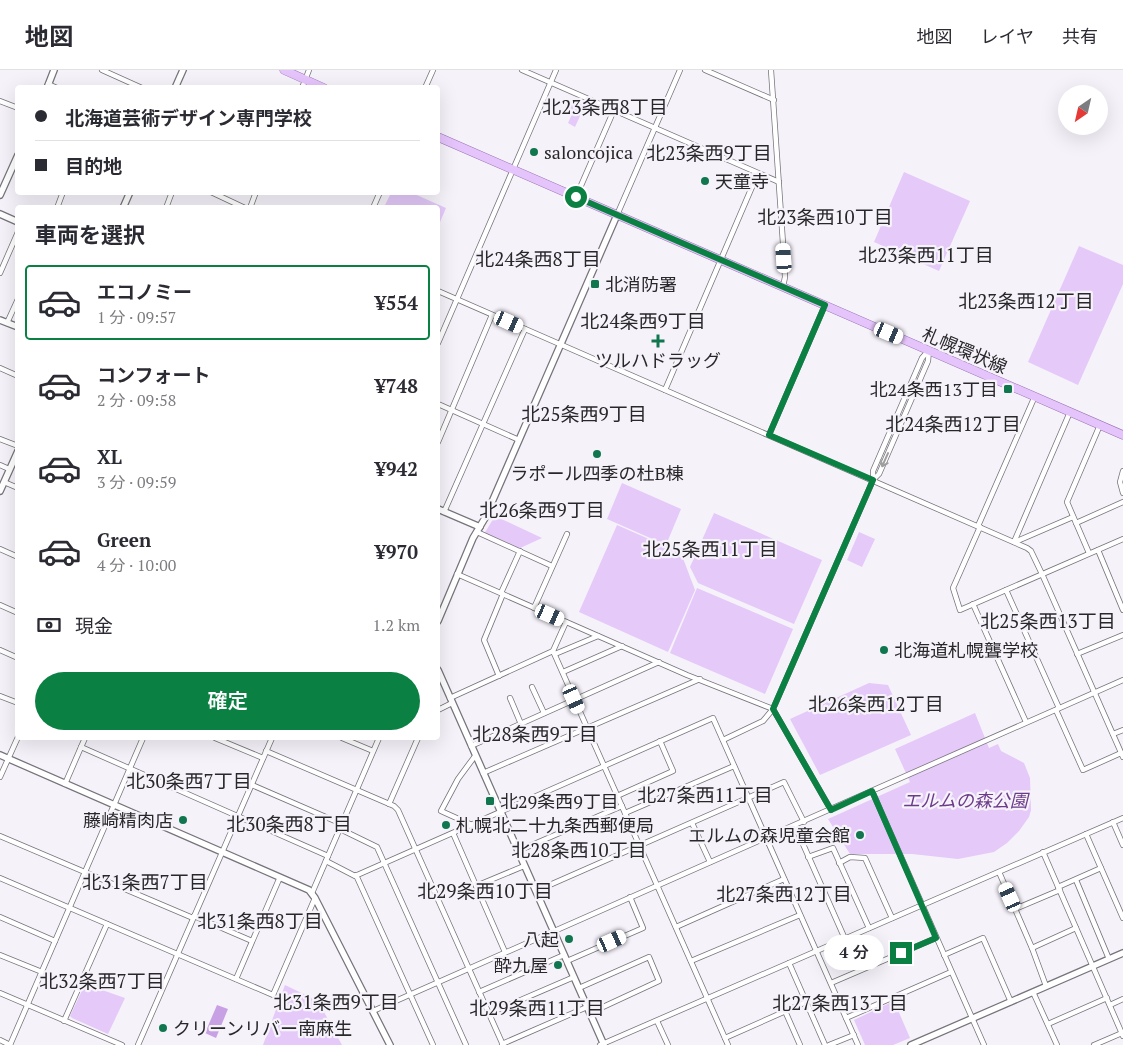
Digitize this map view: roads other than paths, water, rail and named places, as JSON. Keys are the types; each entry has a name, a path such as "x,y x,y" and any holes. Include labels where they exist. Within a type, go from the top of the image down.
{"main road":[{"path":"284,70 318,85"},
{"name":"札幌環状線","path":"440,138 1123,435"}],"street":[{"path":"48,85 54,70"},
{"path":"102,70 135,85"},
{"path":"177,85 183,70"},
{"path":"303,85 309,70"},
{"path":"426,85 433,70"},
{"path":"522,70 779,182"},
{"path":"440,339 556,70"},
{"path":"440,617 680,70"},
{"path":"705,70 774,100"},
{"path":"771,70 779,182 783,287"},
{"path":"0,101 15,107"},
{"path":"576,197 614,110"},
{"path":"0,195 15,162"},
{"path":"665,390 758,173"},
{"path":"217,195 239,205"},
{"path":"0,214 15,221"},
{"path":"0,273 15,239"},
{"path":"440,292 1027,548 1031,551 1042,574 1122,755 1082,770 1006,590"},
{"path":"769,435 825,305"},
{"path":"7,323 15,306"},
{"path":"440,437 492,314"},
{"path":"0,320 15,326"},
{"path":"444,512 525,329"},
{"path":"723,740 763,721 773,709 873,480 879,474 928,361 929,350"},
{"path":"0,368 15,375"},
{"path":"1035,396 953,588 960,610 1123,538"},
{"path":"440,405 519,440"},
{"path":"1014,542 1070,412"},
{"path":"1089,553 1067,502 1100,424"},
{"path":"0,439 15,445"},
{"path":"0,491 15,456"},
{"path":"0,465 9,469"},
{"path":"1123,471 1120,482 1123,493"},
{"path":"4,482 15,487"},
{"path":"1076,523 1123,502"},
{"path":"440,510 552,566"},
{"path":"1014,542 1073,517"},
{"path":"534,608 567,534"},
{"path":"0,549 15,556"},
{"path":"1098,550 1123,610"},
{"path":"499,676 484,640 520,551"},
{"path":"458,574 700,680 773,709 831,810"},
{"path":"973,604 1026,722"},
{"path":"0,605 15,612"},
{"path":"566,622 554,653 728,1045"},
{"path":"1077,654 1123,635"},
{"path":"440,708 451,700 499,676 598,636"},
{"path":"563,672 622,646"},
{"path":"0,650 15,657"},
{"path":"471,746 659,662"},
{"path":"440,675 602,1044 1123,818"},
{"path":"483,773 700,680"},
{"path":"373,1011 1123,680"},
{"path":"532,687 544,713"},
{"path":"0,696 15,702"},
{"path":"510,698 521,724"},
{"path":"356,875 713,718 858,1045"},
{"path":"1113,734 1123,730"},
{"path":"0,777 17,740"},
{"path":"65,784 84,740"},
{"path":"0,1040 10,1045 142,740"},
{"path":"220,740 263,758"},
{"path":"138,1045 271,740"},
{"path":"346,740 373,752"},
{"path":"0,878 273,995 327,859 378,740"},
{"path":"389,804 417,740"},
{"path":"618,796 673,771 660,741"},
{"path":"81,747 238,816 356,875 433,1045"},
{"path":"266,751 389,804 398,810 502,1044 587,1007"},
{"path":"0,755 306,888 314,895 390,1045"},
{"path":"472,825 441,811 458,780 475,756"},
{"path":"625,814 734,766"},
{"path":"536,891 784,782 804,822"},
{"path":"252,785 341,827 377,847 466,1045"},
{"path":"872,791 984,1045"},
{"path":"518,851 622,806"},
{"path":"1113,822 1123,845"},
{"path":"692,823 710,862"},
{"path":"795,826 845,939"},
{"path":"453,833 505,952"},
{"path":"1086,834 1123,918"},
{"path":"0,836 252,941"},
{"path":"808,857 832,848 869,928"},
{"path":"1043,852 1122,1035 1094,1045"},
{"path":"839,863 850,857 865,858 892,918"},
{"path":"476,886 524,866"},
{"path":"1015,909 1101,868"},
{"path":"998,872 1032,948 1046,986"},
{"path":"236,979 280,877"},
{"path":"676,927 784,879"},
{"path":"1076,880 1110,958"},
{"path":"567,961 643,928 630,897"},
{"path":"691,961 800,915"},
{"path":"0,917 55,941"},
{"path":"64,1021 107,924"},
{"path":"1032,948 1076,928"},
{"path":"831,983 936,938"},
{"path":"944,955 983,938 1011,1002"},
{"path":"911,1045 1123,953"},
{"path":"0,955 42,972"},
{"path":"479,992 564,955"},
{"path":"579,988 649,957 659,981 590,1013"},
{"path":"789,963 827,1045 854,1035"},
{"path":"846,1018 951,972"},
{"path":"488,1014 574,977"},
{"path":"1034,992 1057,1045"},
{"path":"0,993 122,1045"},
{"path":"1048,1024 1107,998"},
{"path":"1110,1005 1123,999"},
{"path":"725,1038 806,1002"},
{"path":"785,1011 800,1045"},
{"path":"657,1020 668,1045"}],"place":[{"name":"saloncojica","path":"534,152"},
{"name":"天童寺","path":"705,181"},
{"name":"北消防署","path":"595,284"},
{"name":"ツルハドラッグ","path":"658,341"},
{"name":"北24条西13丁目","path":"1008,389"},
{"name":"ラポール四季の杜B棟","path":"597,454"},
{"name":"北海道札幌聾学校","path":"884,650"},
{"name":"北29条西9丁目","path":"490,801"},
{"name":"藤崎精肉店","path":"183,820"},
{"name":"札幌北二十九条西郵便局","path":"446,825"},
{"name":"エルムの森児童会館","path":"860,835"},
{"name":"八起","path":"569,939"},
{"name":"酔九屋","path":"558,965"},
{"name":"クリーンリバー南麻生","path":"163,1028"}],"district":[{"name":"北23条西8丁目","path":"605,106"},
{"name":"北23条西9丁目","path":"709,152"},
{"name":"北23条西10丁目","path":"825,216"},
{"name":"北23条西11丁目","path":"926,254"},
{"name":"北24条西8丁目","path":"538,258"},
{"name":"北23条西12丁目","path":"1026,300"},
{"name":"北24条西9丁目","path":"643,320"},
{"name":"北25条西9丁目","path":"584,413"},
{"name":"北24条西12丁目","path":"953,423"},
{"name":"北26条西9丁目","path":"542,509"},
{"name":"北25条西11丁目","path":"710,548"},
{"name":"北25条西13丁目","path":"1048,620"},
{"name":"北26条西12丁目","path":"876,703"},
{"name":"北28条西9丁目","path":"535,733"},
{"name":"北30条西7丁目","path":"189,780"},
{"name":"北27条西11丁目","path":"705,794"},
{"name":"北30条西8丁目","path":"289,823"},
{"name":"北28条西10丁目","path":"579,849"},
{"name":"北31条西7丁目","path":"145,881"},
{"name":"北29条西10丁目","path":"485,890"},
{"name":"北27条西12丁目","path":"784,893"},
{"name":"北31条西8丁目","path":"260,920"},
{"name":"北32条西7丁目","path":"102,980"},
{"name":"北31条西9丁目","path":"336,1001"},
{"name":"北27条西13丁目","path":"840,1002"},
{"name":"北29条西11丁目","path":"537,1007"}],"park label":[{"name":"エルムの森公園","path":"965,800"}]}
